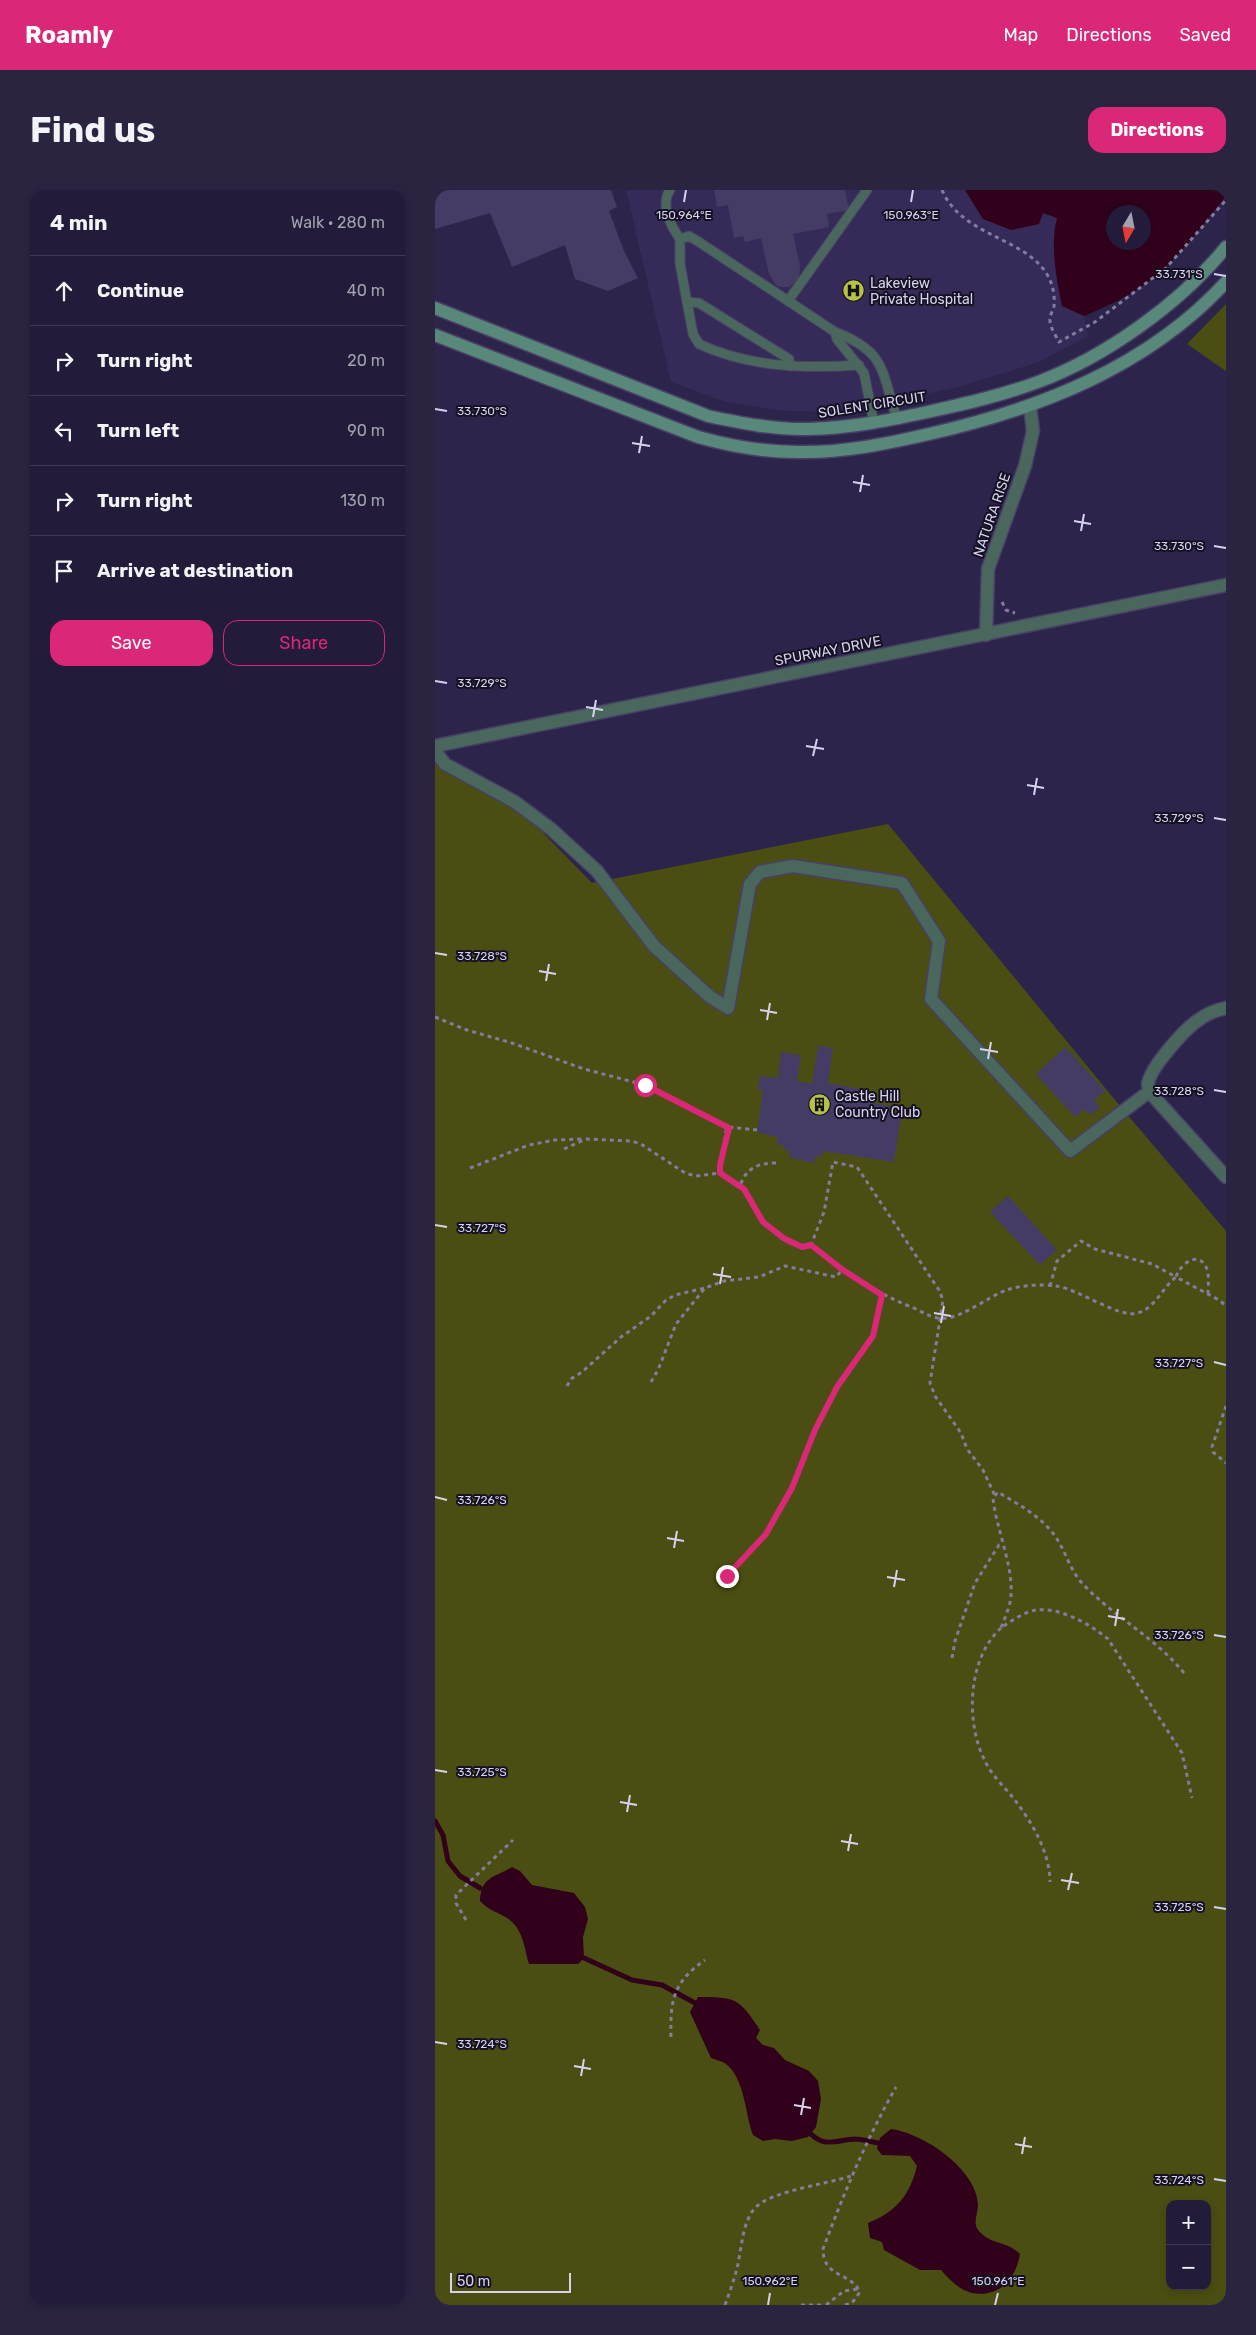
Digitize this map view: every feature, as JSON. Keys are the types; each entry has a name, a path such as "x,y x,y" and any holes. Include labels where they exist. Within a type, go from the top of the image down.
{"street":[{"name":"SOLENT CIRCUIT","path":"435,308 708,416 746,424 807,430 897,419 1003,394 1039,382 1076,365 1116,342 1176,297 1226,247"},
{"path":"435,335 674,429 721,443 767,451 829,452 863,448 974,424 1030,406 1079,386 1153,344 1202,306 1226,282"},
{"name":"NATURA RISE","path":"987,634 988,570 1025,466 1033,431 1030,406"},
{"name":"SPURWAY DRIVE","path":"435,746 1226,587"},
{"path":"435,751 445,764 515,802 551,829 597,871 654,946 709,996 728,1008 750,884 760,872 793,866 902,883 939,941 931,999 1070,1152 1149,1088 1152,1072 1185,1031 1205,1015 1226,1008"},
{"path":"1149,1088 1225,1175"}],"lane":[{"path":"670,190 667,212 674,230 680,238 679,257 687,302 693,334 699,344 739,358 790,366 859,365"},
{"path":"788,301 867,190"},
{"path":"680,238 689,236 835,332 857,341 875,355 885,378 897,419"},
{"path":"687,302 699,303 789,359 790,366"},
{"path":"835,332 837,339 859,365 867,383 874,423"}],"path":[{"path":"942,190 953,209 964,219 1038,263 1048,276 1054,291 1054,306 1049,321 1059,342 1095,322 1166,268 1226,200"},
{"path":"435,1017 467,1030 512,1043 584,1069 645,1085 729,1128 757,1130"},
{"path":"720,1173 720,1165 729,1128"},
{"path":"564,1149 586,1139"},
{"path":"470,1168 529,1145 555,1140 631,1141 641,1144 685,1173 696,1176 720,1173 744,1189 763,1222 785,1239 802,1247 811,1245"},
{"path":"811,1245 824,1212 833,1162 857,1167 939,1290 943,1300 930,1383 935,1396 961,1433 967,1449 983,1470 995,1496"},
{"path":"740,1186 749,1170 762,1163 776,1163"},
{"path":"1050,1286 1057,1261 1081,1242 1095,1249 1152,1264 1208,1294 1226,1306"},
{"path":"811,1245 843,1270 882,1295 940,1319 962,1314 1009,1289 1050,1286 1080,1293 1122,1313 1131,1314 1144,1310 1175,1276 1182,1264 1191,1260 1199,1260 1205,1265 1208,1275 1208,1294"},
{"path":"567,1386 571,1379 582,1372 621,1337 651,1316 665,1300 675,1295 705,1288 724,1281 759,1277 785,1266 836,1277 843,1270"},
{"path":"651,1382 658,1370 676,1324 705,1288"},
{"path":"727,1576 766,1534 784,1502 815,1430 837,1387 873,1336 882,1295"},
{"path":"1226,1406 1212,1446 1213,1452 1226,1463"},
{"path":"1050,1882 1046,1857 1038,1838 1022,1811 986,1764 978,1743 973,1705 977,1665 983,1650 1001,1628 1011,1595 1011,1576 995,1517 993,1498 998,1492 1046,1524 1058,1540 1068,1562 1081,1581 1136,1630 1169,1654 1184,1673"},
{"path":"952,1658 955,1640 975,1583 999,1545 1002,1545"},
{"path":"1001,1628 1035,1610 1052,1611 1096,1629 1108,1639 1183,1753 1192,1798"},
{"path":"466,1920 456,1903 456,1895 473,1876 505,1850 513,1840"},
{"path":"671,2037 670,2008 672,2002 688,1973 705,1960"},
{"path":"845,2305 857,2299 860,2292 859,2289 856,2284 829,2268 823,2260 823,2249 870,2133 896,2087"},
{"path":"725,2305 736,2272 745,2229 757,2205 801,2188 851,2176"},
{"path":"826,2305 844,2291 859,2289"},
{"path":"801,2305 821,2305"}],"shaded area":[{"name":"Lakeview Private Hospital","path":"626,190 965,190 983,219 1039,224 1042,213 1057,218 1054,229 1061,305 1084,316 1088,336 1039,362 959,387 837,412 786,411 726,402 671,382"},
{"path":"965,190 1226,190 1226,196 1183,249 1164,268 1129,294 1084,316 1062,306 1054,251 1057,218 1043,213 1039,224 1011,230 983,219"},
{"path":"1226,304 1226,371 1187,344"},
{"name":"Castle Hill Country Club","path":"435,763 517,806 592,883 888,824 1120,1106 1226,1231 1226,2305 435,2305"},
{"path":"512,1867 520,1871 532,1885 574,1893 585,1907 588,1919 583,1937 584,1958 578,1964 529,1964 520,1932 507,1918 489,1909 480,1901 483,1887 489,1879"},
{"path":"698,1997 729,1999 741,2005 760,2030 756,2038 763,2045 774,2048 785,2060 809,2071 818,2081 821,2099 816,2127 808,2137 792,2141 775,2139 763,2141 753,2135 744,2097 737,2078 726,2064 711,2058 690,2012"},
{"path":"891,2129 904,2132 932,2145 958,2166 975,2192 978,2205 976,2227 978,2230 990,2240 1010,2247 1020,2254 1015,2271 1005,2284 998,2289 982,2294 967,2292 955,2284 941,2270 920,2270 884,2250 882,2242 870,2238 868,2223 878,2219 894,2208 906,2194 917,2166 910,2156 882,2155 877,2149 880,2138"}],"building":[{"path":"435,190 611,190 617,207 609,211 624,251 638,278 608,291 575,279 565,245 512,267 490,213 435,229"},
{"path":"714,190 845,190 849,210 827,214 829,227 793,234 800,266 799,279 789,287 781,287 776,285 769,274 761,238 745,242 743,236 734,238 728,205 717,207"},
{"name":"Castle Hill Country Club","path":"818,1046 833,1048 828,1083 865,1090 862,1101 890,1106 889,1115 901,1116 894,1162 823,1151 822,1157 816,1156 814,1163 789,1158 790,1151 784,1150 784,1146 777,1144 778,1137 757,1132 763,1090 758,1090 760,1076 778,1078 781,1052 801,1055 797,1081 812,1084"},
{"path":"1065,1047 1105,1091 1094,1100 1100,1107 1091,1115 1084,1109 1075,1117 1036,1074"},
{"path":"1008,1196 1057,1250 1040,1265 990,1212"}],"waterway":[{"path":"435,1821 443,1835 448,1861 460,1876 480,1888"},
{"path":"584,1958 632,1980 662,1985 695,2003"},
{"path":"811,2134 826,2142 861,2139 878,2143"}],"place":[{"name":"Lakeview Private Hospital","path":"854,291"},
{"name":"Castle Hill Country Club","path":"819,1104"}],"route":[{"path":"645,1085 729,1128 726,1131 720,1173 744,1189 763,1222 785,1239 802,1247 811,1245 843,1270 882,1295 873,1336 837,1387 815,1430 792,1488 766,1534 727,1576"}]}
